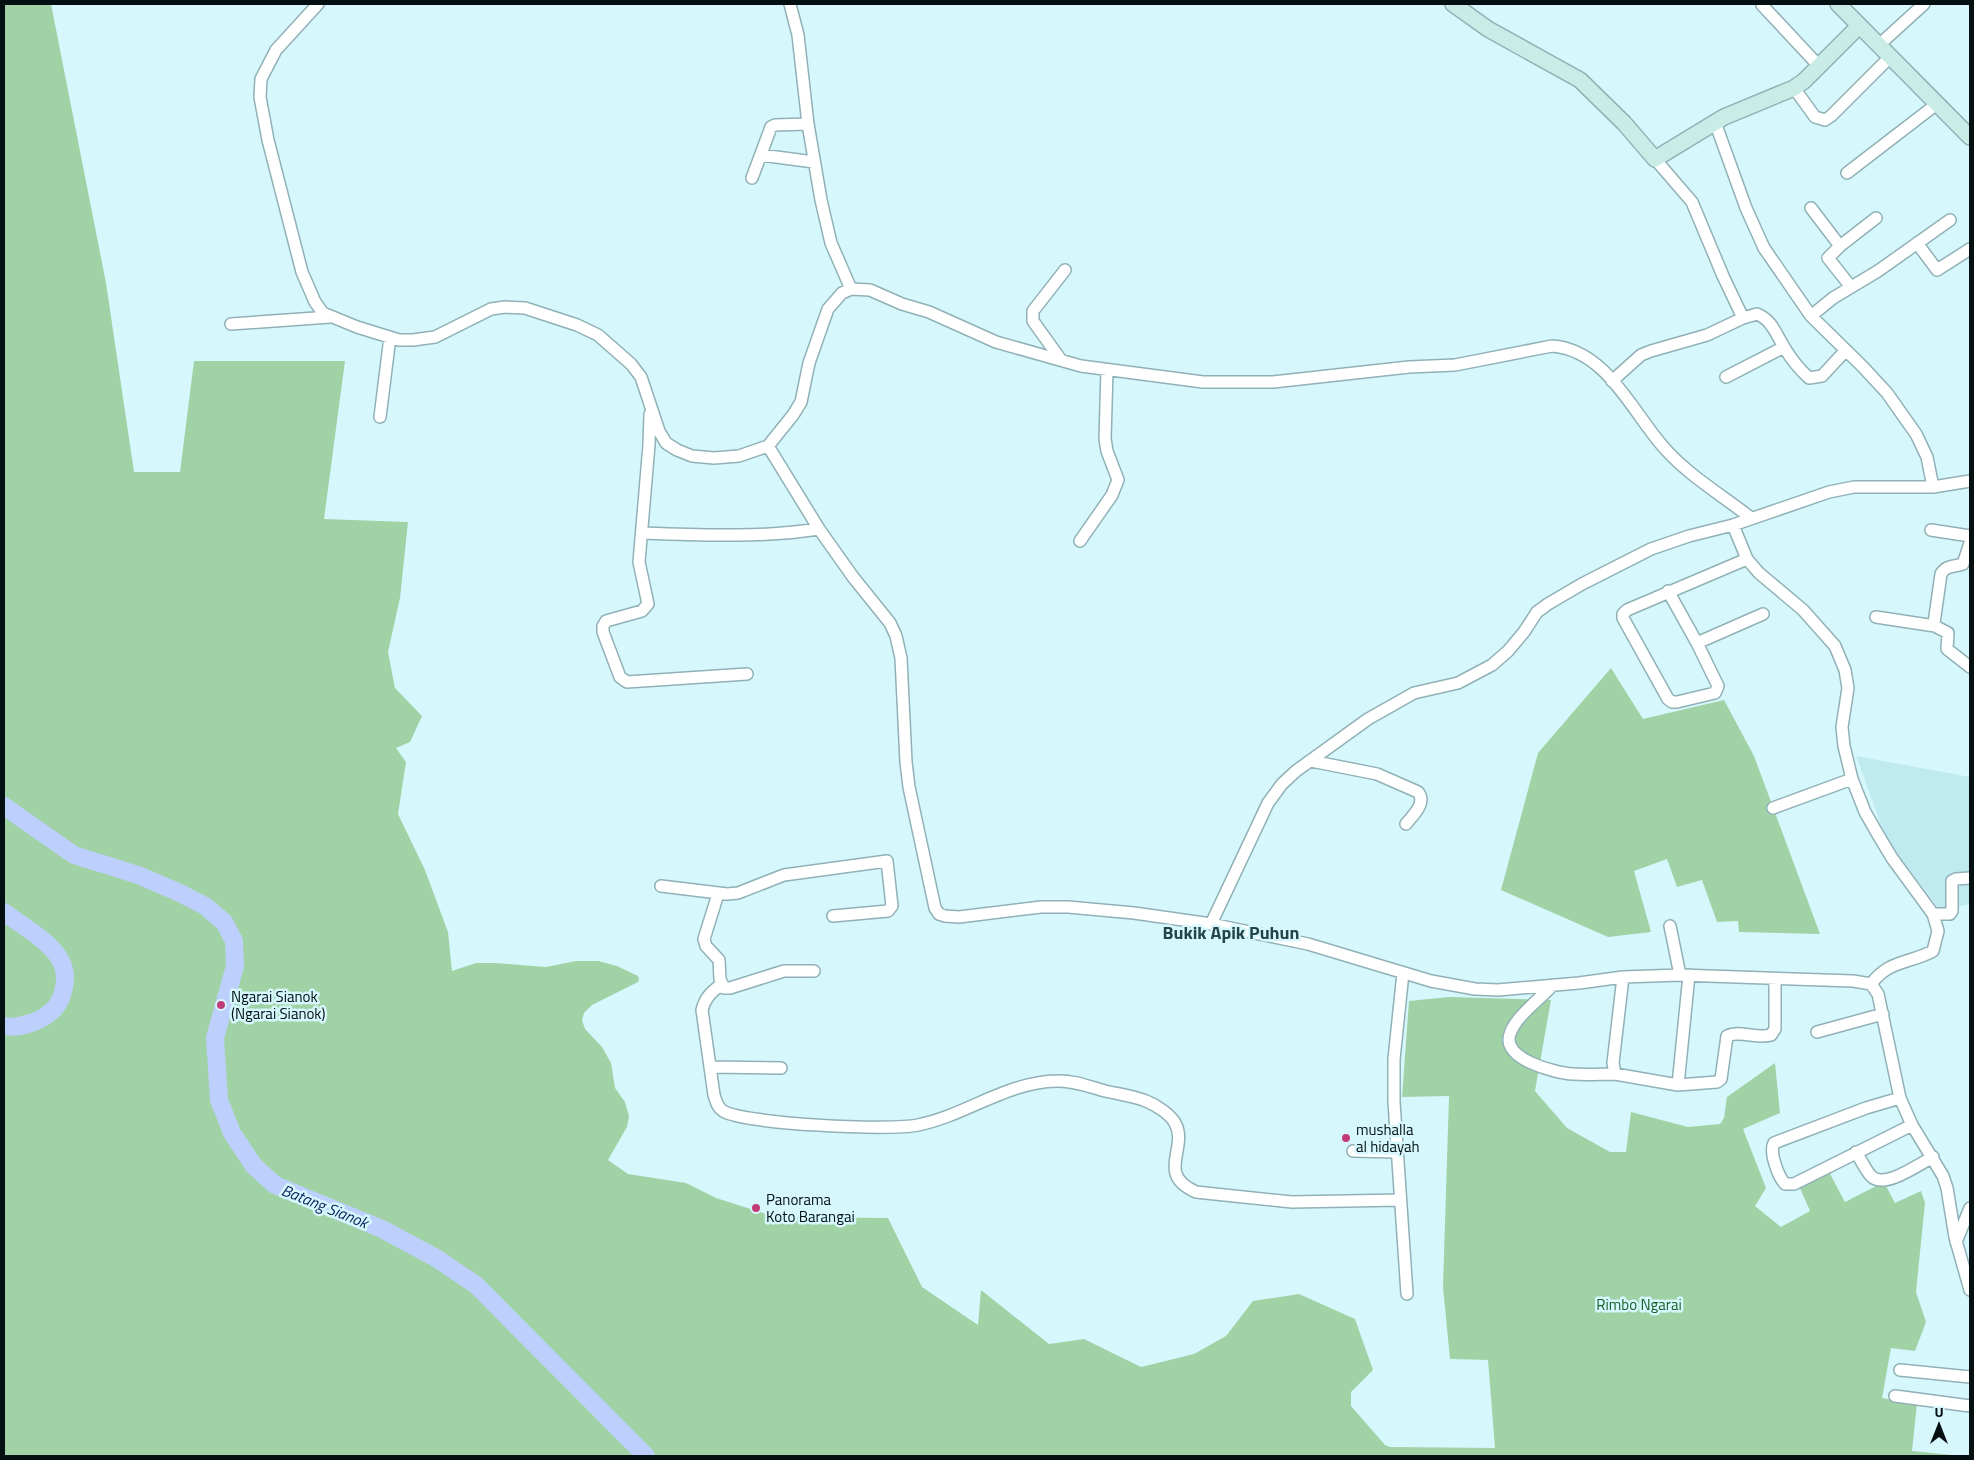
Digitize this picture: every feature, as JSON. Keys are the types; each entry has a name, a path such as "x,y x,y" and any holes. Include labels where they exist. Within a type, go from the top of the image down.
{"street":[{"path":"318,4 272,58 261,79 260,97 268,140 302,272 315,302 323,313 357,327 399,340 435,337 491,309 525,308 577,325 598,335 631,364 641,377 659,430 666,443 692,456 714,458 739,456 768,446 794,415 801,402 809,363 828,309 842,293 851,289 870,290 902,304 929,312 996,342 1081,366 1203,382 1273,382 1366,371 1454,365 1552,346 1566,347 1593,361 1612,380 1650,432 1667,451 1683,466 1751,518"},
{"path":"790,4 798,35 808,124 821,200 831,243 851,289"},
{"path":"1454,4 1488,29 1580,80 1624,123 1692,202 1743,318"},
{"path":"1838,4 1969,135"},
{"path":"1879,45 1924,4"},
{"path":"1762,5 1819,66"},
{"path":"1654,160 1715,122 1759,101 1794,88 1804,81 1859,26"},
{"path":"1794,88 1815,117 1825,120 1891,56"},
{"path":"1847,173 1938,103"},
{"path":"1715,122 1746,208 1764,248 1811,316 1886,393 1916,434 1927,457 1933,487"},
{"path":"752,178 771,127 775,125 808,124"},
{"path":"760,155 814,162"},
{"path":"1811,208 1840,246"},
{"path":"1850,287 1828,258 1840,246 1876,218"},
{"path":"1811,316 1833,298 1950,220"},
{"path":"1917,243 1937,270 1970,249"},
{"path":"1061,360 1033,321 1032,316 1033,311 1065,270"},
{"path":"1612,380 1641,355 1651,350 1707,335 1743,318 1757,314 1770,321 1800,371 1809,378 1822,376 1846,350"},
{"path":"231,324 330,317"},
{"path":"380,417 390,337"},
{"path":"1726,377 1784,347"},
{"path":"1080,541 1112,495 1118,480 1107,451 1105,439 1107,370"},
{"path":"650,400 650,445 639,562 648,604 642,611 606,622 602,626 602,632 620,677 627,682 748,674"},
{"path":"768,446 819,529 853,577 890,623 896,636 901,658 909,787 935,908 938,914 959,916 1041,907 1068,907 1134,913 1211,924 1308,944 1431,981 1475,989 1553,985 1623,977 1684,975 1853,981 1871,984 1878,994 1900,1098 1912,1125 1943,1176 1947,1188 1956,1242 1970,1290"},
{"path":"1211,924 1268,803 1282,784 1368,719 1414,692 1458,683 1492,665 1508,651 1524,632 1537,612 1582,584 1651,549 1689,536 1733,525 1829,492 1854,487 1933,487 1970,481"},
{"path":"1733,525 1747,559 1759,572 1803,610 1835,646 1845,670 1848,688 1842,727 1844,746 1852,779 1865,812 1877,833 1892,858 1933,914 1938,931 1933,950 1923,956 1880,972 1871,984"},
{"path":"643,533 751,536 788,534 819,529"},
{"path":"1931,530 1970,536"},
{"path":"1935,626 1941,574 1949,566 1963,564 1970,543"},
{"path":"1668,591 1697,642 1718,686 1718,690 1715,692 1677,702 1672,702 1668,699 1623,618 1623,614 1626,610 1668,591 1747,559"},
{"path":"1697,642 1763,614"},
{"path":"1876,617 1935,626 1948,634 1947,649 1970,667"},
{"path":"1311,761 1377,774 1418,792 1422,796 1422,802 1406,824"},
{"path":"1773,808 1852,779"},
{"path":"661,886 718,894 738,892 784,875 886,861 891,909 888,911 833,916"},
{"path":"1933,914 1950,914 1952,911 1952,881 1970,878"},
{"path":"718,894 704,939 706,946 719,960 724,988 730,988 784,971 814,971"},
{"path":"1670,926 1684,975 1678,1085"},
{"path":"1403,973 1394,1059 1396,1152 1407,1294"},
{"path":"1615,1074 1613,1063 1623,977"},
{"path":"1553,985 1518,1021 1510,1033 1508,1042 1511,1049 1526,1060 1554,1072 1615,1074 1678,1085 1717,1082 1721,1079 1727,1036 1732,1034 1763,1037 1771,1035 1775,1029 1775,979"},
{"path":"722,984 712,991 705,1000 702,1010 716,1104 721,1110 729,1114 777,1122 893,1127 917,1125 939,1119 1019,1086 1038,1081 1061,1080 1146,1101 1170,1116 1176,1125 1178,1135 1175,1170 1178,1179 1186,1187 1196,1192 1292,1202 1400,1200"},
{"path":"1817,1032 1883,1014"},
{"path":"710,1067 781,1068"},
{"path":"1900,1098 1866,1108 1777,1141 1772,1146 1772,1150 1781,1180 1785,1184 1794,1184 1912,1125"},
{"path":"1353,1151 1396,1152"},
{"path":"1856,1152 1872,1177 1879,1181 1888,1180 1932,1157"},
{"path":"1956,1242 1970,1208"},
{"path":"1900,1370 1970,1377"},
{"path":"1894,1396 1970,1406"}],"shaded area":[{"path":"1856,756 1970,777 1970,904 1940,910 1886,838"}],"green space":[{"name":"Rimbo Ngarai","path":"4,4 51,4 106,283 134,472 180,472 194,361 345,361 324,519 408,522 400,598 388,652 395,688 422,716 410,742 396,748 406,762 398,814 425,870 448,932 452,971 476,963 546,967 576,961 598,961 617,966 638,976 638,982 592,1005 584,1013 582,1020 585,1029 602,1047 611,1063 615,1088 625,1102 629,1116 627,1127 608,1160 628,1174 686,1183 716,1198 776,1217 888,1218 922,1287 978,1325 981,1290 1049,1344 1084,1339 1141,1367 1194,1354 1226,1336 1253,1301 1299,1294 1355,1319 1373,1370 1351,1392 1351,1406 1385,1445 1390,1447 1495,1448 1488,1360 1450,1359 1443,1287 1449,1096 1402,1097 1409,1001 1449,997 1551,1000 1535,1091 1567,1128 1610,1152 1626,1152 1631,1112 1688,1127 1720,1124 1724,1118 1727,1097 1775,1063 1780,1113 1743,1129 1766,1188 1755,1206 1781,1227 1810,1211 1800,1188 1829,1172 1845,1202 1884,1182 1895,1203 1921,1191 1925,1203 1916,1292 1926,1322 1915,1351 1891,1348 1882,1398 1917,1404 1912,1451 1962,1456 4,1456"},
{"path":"1611,668 1643,719 1724,700 1754,756 1820,934 1739,932 1738,921 1717,922 1702,880 1677,887 1667,859 1634,871 1651,932 1608,937 1501,890 1538,753"}],"waterway":[{"name":"Batang Sianok","path":"4,806 74,855 138,875 180,893 205,906 224,922 234,941 235,966 215,1038 219,1100 232,1133 254,1166 275,1185 382,1229 436,1258 476,1285 646,1456"},
{"path":"4,912 38,936 53,950 63,966 65,977 64,989 54,1009 44,1017 24,1025 4,1026"}],"place":[{"name":"Ngarai Sianok (Ngarai Sianok)","path":"221,1005"},
{"name":"mushalla al hidayah","path":"1346,1138"},
{"name":"Panorama Koto Barangai","path":"756,1208"}],"district":[{"name":"Bukik Apik Puhun","path":"1231,932"}]}
